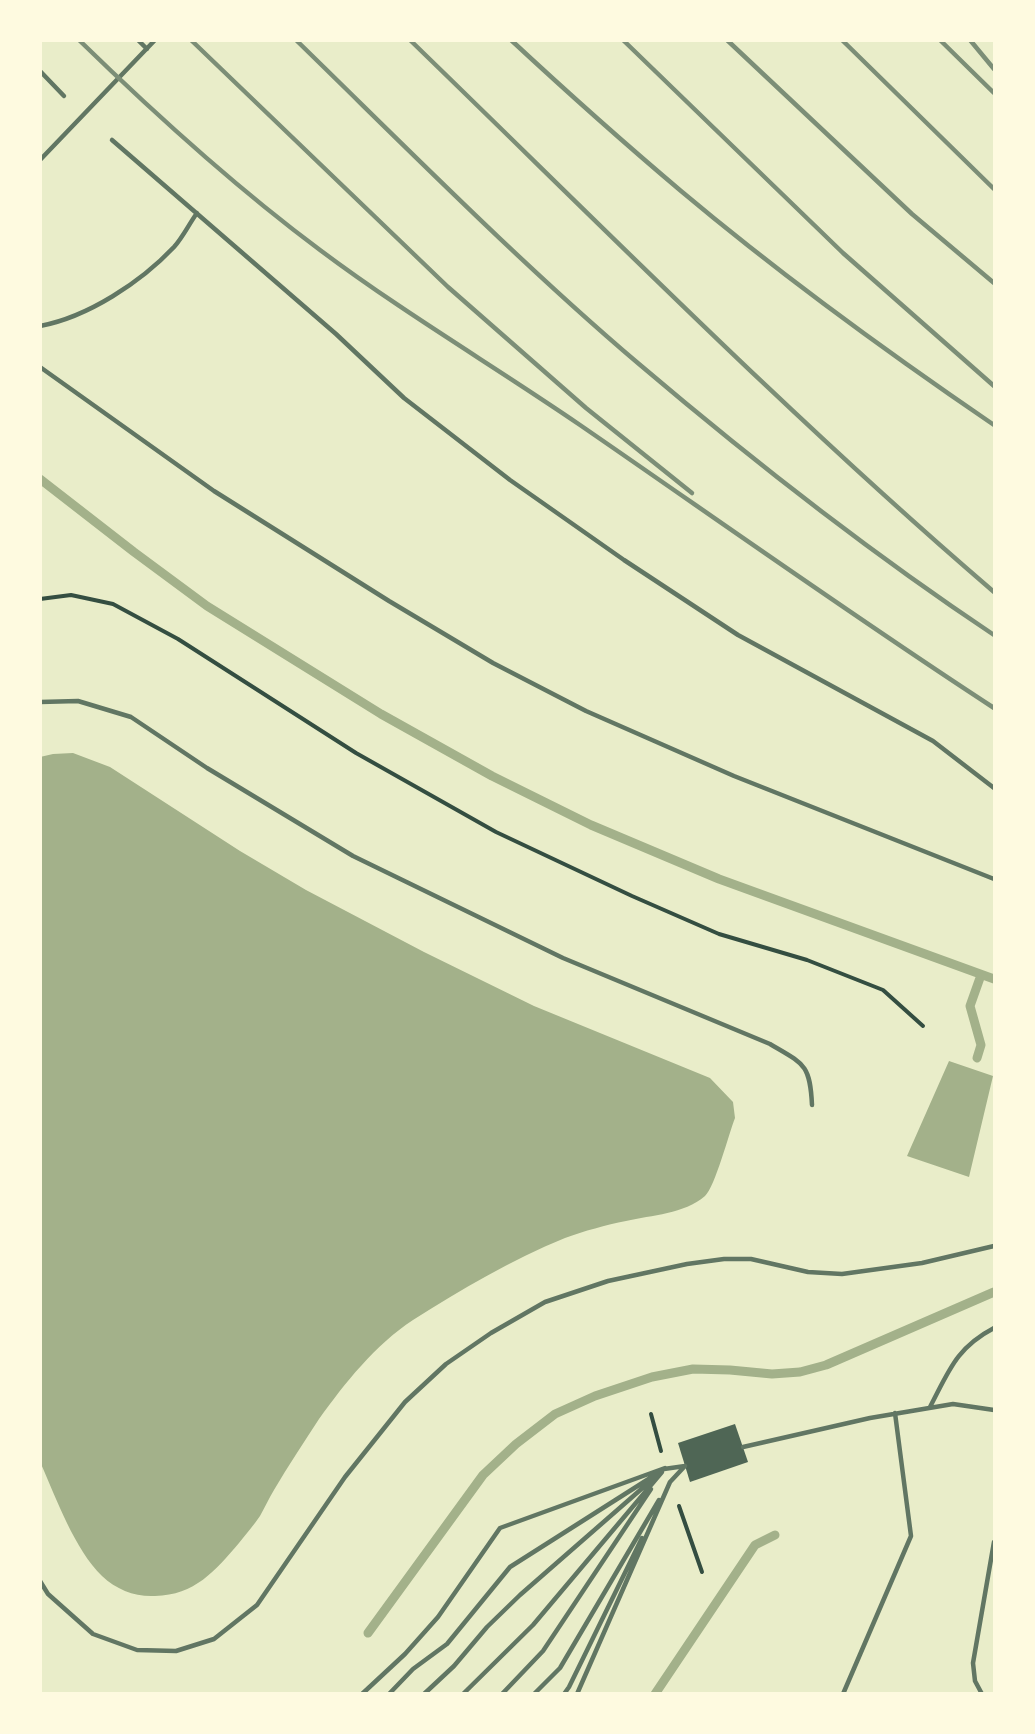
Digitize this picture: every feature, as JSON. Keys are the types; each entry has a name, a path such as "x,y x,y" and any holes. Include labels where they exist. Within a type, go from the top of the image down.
{"lane":[{"path":"138,40 147,49"},
{"path":"40,160 155,40"},
{"path":"40,70 64,96"},
{"path":"112,140 336,334 404,398 510,480 624,560 738,635 933,741 994,788"},
{"path":"40,326 84,312 130,283 175,246 197,213"},
{"path":"40,367 214,491 389,601 493,663 586,711 724,771 994,879"},
{"path":"40,702 78,701 131,717 207,768 353,856 563,958 770,1044 800,1062 811,1079 812,1105"},
{"path":"40,1581 48,1594 93,1634 138,1650 176,1651 214,1639 257,1605 345,1477 405,1402 446,1364 491,1333 545,1302 608,1281 724,1258 751,1259 808,1272 842,1274 922,1263 994,1246"},
{"path":"930,1408 956,1357 978,1336 994,1328"},
{"path":"743,1447 895,1413 953,1404 994,1410"},
{"path":"843,1694 911,1536 895,1413"},
{"path":"362,1694 405,1654 438,1617 500,1528 665,1468 685,1466 670,1482 560,1668 534,1694"},
{"path":"389,1694 413,1669 447,1644 510,1567 665,1468"},
{"path":"424,1694 454,1666 487,1627 520,1595 665,1468"},
{"path":"463,1694 533,1625 665,1468"},
{"path":"502,1694 543,1650 665,1468"},
{"path":"565,1694 670,1482"},
{"path":"577,1694 670,1482"},
{"path":"982,1694 975,1681 973,1663 994,1542"}],"path":[{"path":"40,599 71,595 112,604 178,639 356,753 496,832 719,934 807,960 884,990 923,1026"}],"shaded area":[{"path":"73,753 110,767 240,851 306,890 424,952 534,1006 710,1078 733,1102 735,1118 709,1191 697,1202 667,1213 618,1223 565,1238 506,1265 399,1330 350,1378 319,1419 279,1481 260,1516 239,1543 203,1580 169,1595 133,1594 120,1589 102,1576 75,1538 41,1464 40,757"},
{"path":"949,1061 993,1076 969,1177 907,1156"}],"building":[{"path":"735,1424 748,1462 690,1482 678,1443"}],"waterway":[{"path":"40,479 207,606 381,714 492,776 591,825 719,879 994,979"},
{"path":"977,1058 981,1045 970,1006 981,975"},
{"path":"368,1633 483,1475 516,1444 555,1414 595,1396 652,1377 693,1369 772,1374 800,1372 826,1365 994,1292"},
{"path":"655,1694 755,1545 775,1535"}],"railway":[{"path":"79,40 196,149 320,250 384,296 580,425 838,604 994,708"},
{"path":"191,40 448,287 586,408 692,493"},
{"path":"296,40 508,246 639,364 813,505 903,572 994,635"},
{"path":"410,40 771,390 844,459 994,592"},
{"path":"511,40 638,154 757,253 874,341 994,425"},
{"path":"623,40 843,253 994,386"},
{"path":"727,40 912,214 994,283"},
{"path":"842,40 994,189"},
{"path":"940,40 994,93"},
{"path":"970,40 994,69"}]}
